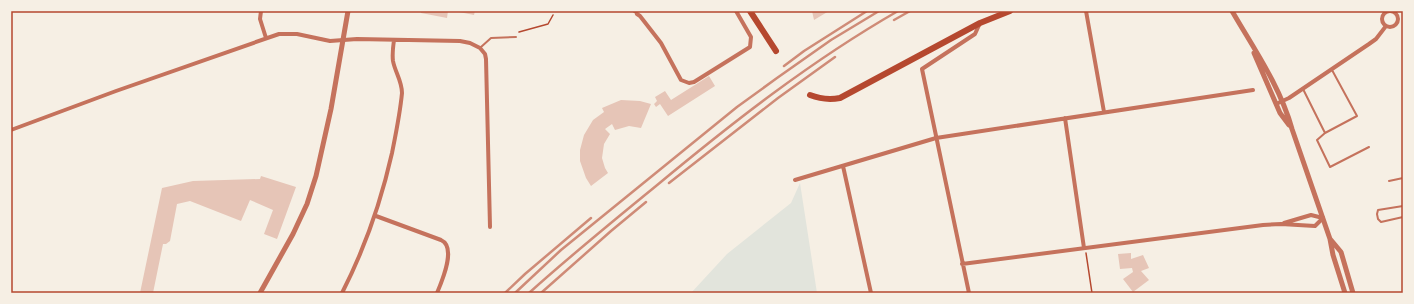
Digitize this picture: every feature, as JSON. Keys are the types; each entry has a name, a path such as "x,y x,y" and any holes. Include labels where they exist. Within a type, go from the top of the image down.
{"main road":[{"path":"750,11 776,51"},
{"path":"810,95 830,99 840,98 980,23 1010,11"}],"street":[{"path":"261,11 260,19 266,38"},
{"path":"260,293 293,234 316,176 331,109 348,11"},
{"path":"635,12 640,16 660,43 681,80 689,83 701,78 750,47 751,37 736,11"},
{"path":"1086,11 1104,112"},
{"path":"1232,11 1283,100 1323,218 1345,293"},
{"path":"1391,11 1396,15 1397,22 1392,26 1386,26 1383,23 1382,17 1385,13 1391,11"},
{"path":"969,293 922,69 976,34 980,23"},
{"path":"1276,104 1369,44 1376,39 1386,26"},
{"path":"11,130 118,90 279,34 292,34 330,41 357,39 460,41 470,43 480,48 486,59 490,227"},
{"path":"1248,39 1280,113 1292,129"},
{"path":"342,293 356,265 376,216 397,128 402,92 393,61 394,40"},
{"path":"795,180 936,138 1253,90"},
{"path":"1065,118 1084,248"},
{"path":"843,166 871,293"},
{"path":"962,264 1281,224 1311,215 1323,218"},
{"path":"376,216 441,240 447,244 448,258 437,293"},
{"path":"1281,224 1315,226 1323,218"},
{"path":"1330,240 1341,252 1353,293"}],"lane":[{"path":"480,48 491,38 516,37"},
{"path":"1332,68 1357,116 1325,133 1317,140 1330,167 1369,147"},
{"path":"1302,88 1325,133"},
{"path":"1389,181 1403,178"},
{"path":"1403,206 1378,210 1377,214 1378,219 1381,222 1403,217"}],"path":[{"path":"516,37 517,33 522,30 548,24 553,16"},
{"path":"1084,248 1087,257 1092,293"}],"shaded area":[{"path":"800,183 817,293 691,293 727,254 791,203"}],"building":[{"path":"421,11 448,11 447,18 421,13"},
{"path":"454,11 475,11 474,15"},
{"path":"812,11 829,11 814,20"},
{"path":"709,76 715,86 668,116 660,104 656,107 654,104 657,101 655,97 665,91 671,100"},
{"path":"621,100 640,101 651,104 641,128 629,126 615,130 612,124 605,129 610,134 604,144 602,158 608,173 591,186 586,178 580,161 580,150 584,135 593,120 604,112 602,108"},
{"path":"261,176 296,187 277,239 264,234 273,210 250,200 241,221 190,201 177,204 170,241 163,244 153,293 140,293 162,188 193,181 260,179"},
{"path":"1131,253 1131,259 1143,255 1149,268 1141,271 1149,280 1133,292 1123,279 1133,272 1132,268 1120,269 1118,254"}],"railway":[{"path":"784,66 804,51 867,11"},
{"path":"515,293 561,250 737,107 831,40 879,11"},
{"path":"529,293 608,225 773,93 834,50 898,11"},
{"path":"894,20 910,11"},
{"path":"669,183 778,98 835,57"},
{"path":"541,293 646,202"},
{"path":"505,293 591,218"}]}
